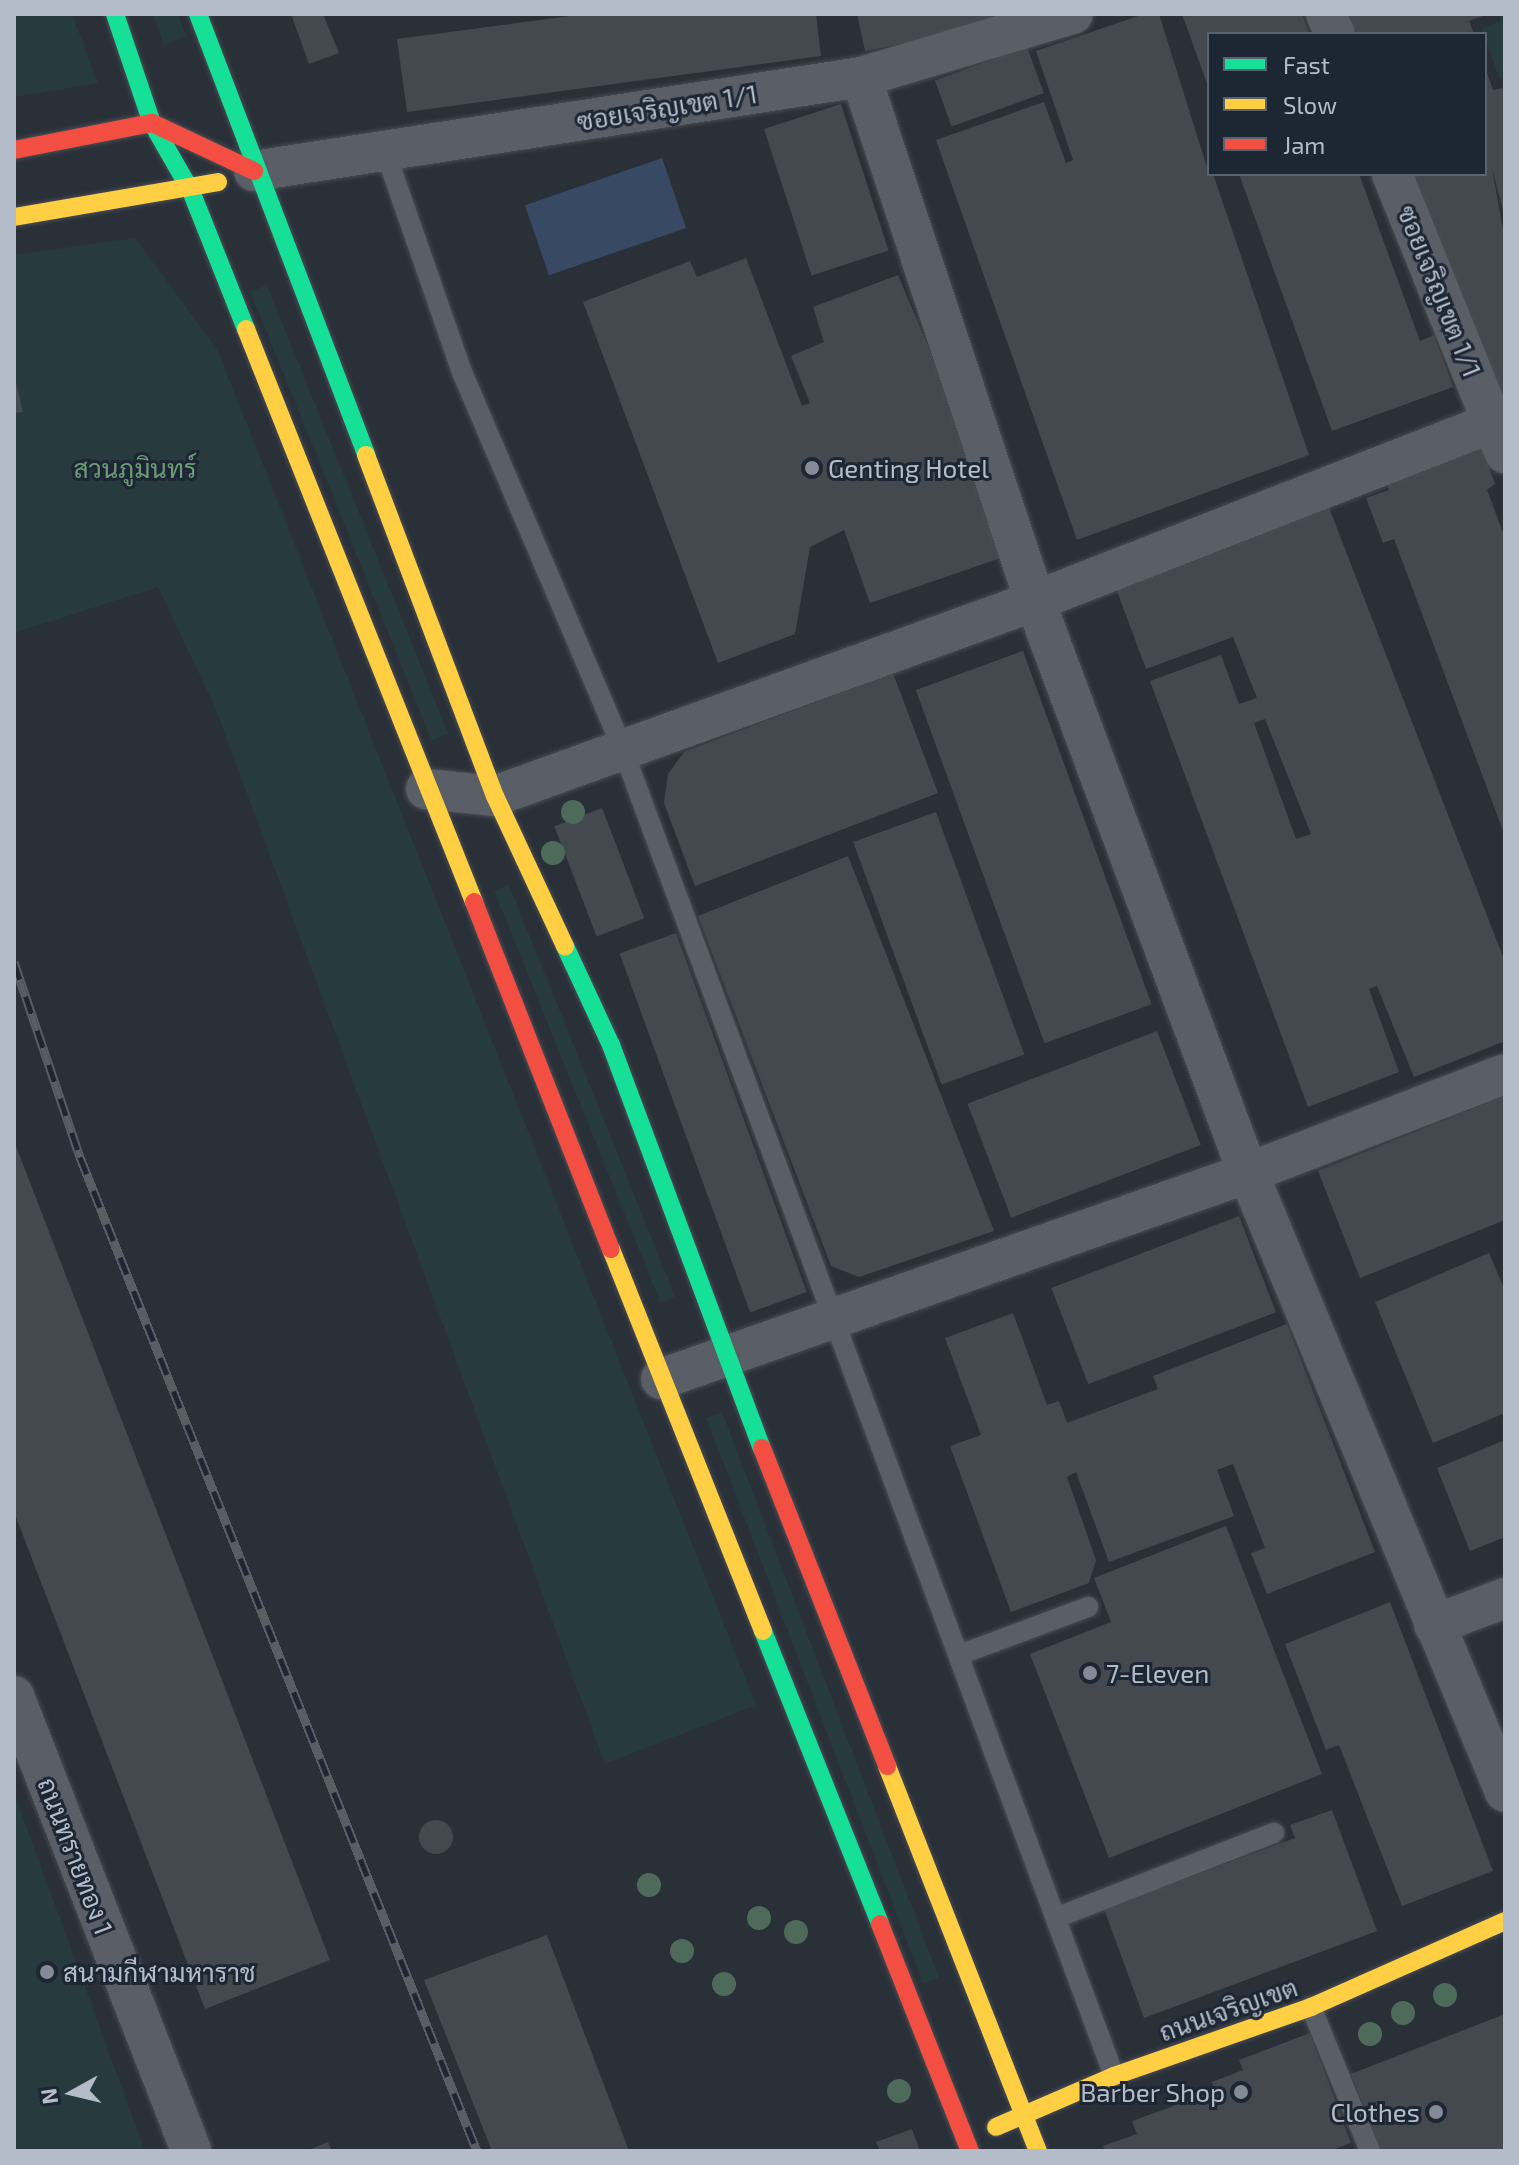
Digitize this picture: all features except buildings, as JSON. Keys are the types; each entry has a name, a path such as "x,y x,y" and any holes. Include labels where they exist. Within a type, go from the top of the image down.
{"main road":[{"path":"115,14 152,123 191,191 426,789 968,2145"},
{"path":"198,14 254,171 495,796 611,1045 725,1355 1038,2151"},
{"path":"14,150 152,123 254,171"},
{"path":"14,217 191,191 254,171"},
{"name":"ถนนเจริญเขต","path":"968,2145 1114,2076 1311,2007 1505,1921"}],"street":[{"name":"ซอยเจริญเขต 1/1","path":"254,171 861,77 1073,14"},
{"path":"861,77 1035,601 1248,1173 1505,1792"},
{"name":"ซอยเจริญเขต 1/1","path":"1393,176 1500,437"},
{"path":"426,789 495,796 1500,437"},
{"path":"661,1379 1248,1173 1505,1074"},
{"path":"1434,1625 1505,1598"},
{"name":"ถนนทรายทอง 1","path":"14,1696 191,2151"}],"lane":[{"path":"385,151 462,372 623,750 1058,1917 1114,2076"},
{"path":"959,1655 1088,1607"},
{"path":"1058,1917 1274,1833"},
{"path":"1311,2007 1370,2151"}],"green space":[{"path":"14,14 72,14 98,83 14,97"},
{"path":"153,14 178,14 186,36 164,45"},
{"path":"1499,14 1505,14 1505,77 1499,78 1487,43 1487,32 1482,29 1501,20"},
{"name":"สวนภูมินทร์","path":"135,238 217,349 756,1705 605,1764 215,707 158,587 14,633 14,255"},
{"path":"267,285 448,734 432,740 250,292"},
{"path":"509,885 675,1297 660,1303 494,891"},
{"path":"722,1412 939,1978 923,1984 706,1418"},
{"name":"สนามกีฬามหาราช","path":"14,1793 145,2151 14,2151"}],"water":[{"path":"662,158 686,228 549,275 525,205"}],"railway":[{"path":"14,962 80,1157 477,2151"}],"traffic: fast":[{"path":"115,14 152,123 191,191 246,329"},
{"path":"198,14 366,455"},
{"path":"565,946 611,1045 762,1448"},
{"path":"763,1631 880,1924"}],"traffic: slow":[{"path":"14,217 218,182"},
{"path":"246,329 474,902"},
{"path":"366,455 495,796 565,946"},
{"path":"611,1249 763,1631"},
{"path":"887,1766 1038,2151"},
{"path":"996,2127 1114,2076 1311,2007 1505,1921"}],"traffic: jam":[{"path":"14,150 152,123 254,171"},
{"path":"474,902 611,1249"},
{"path":"762,1448 887,1766"},
{"path":"880,1924 970,2151"}],"place":[{"name":"Genting Hotel","path":"812,468"},
{"name":"7-Eleven","path":"1090,1673"},
{"name":"สนามกีฬามหาราช","path":"47,1972"},
{"name":"Barber Shop","path":"1241,2092"},
{"name":"Clothes","path":"1436,2112"}]}
